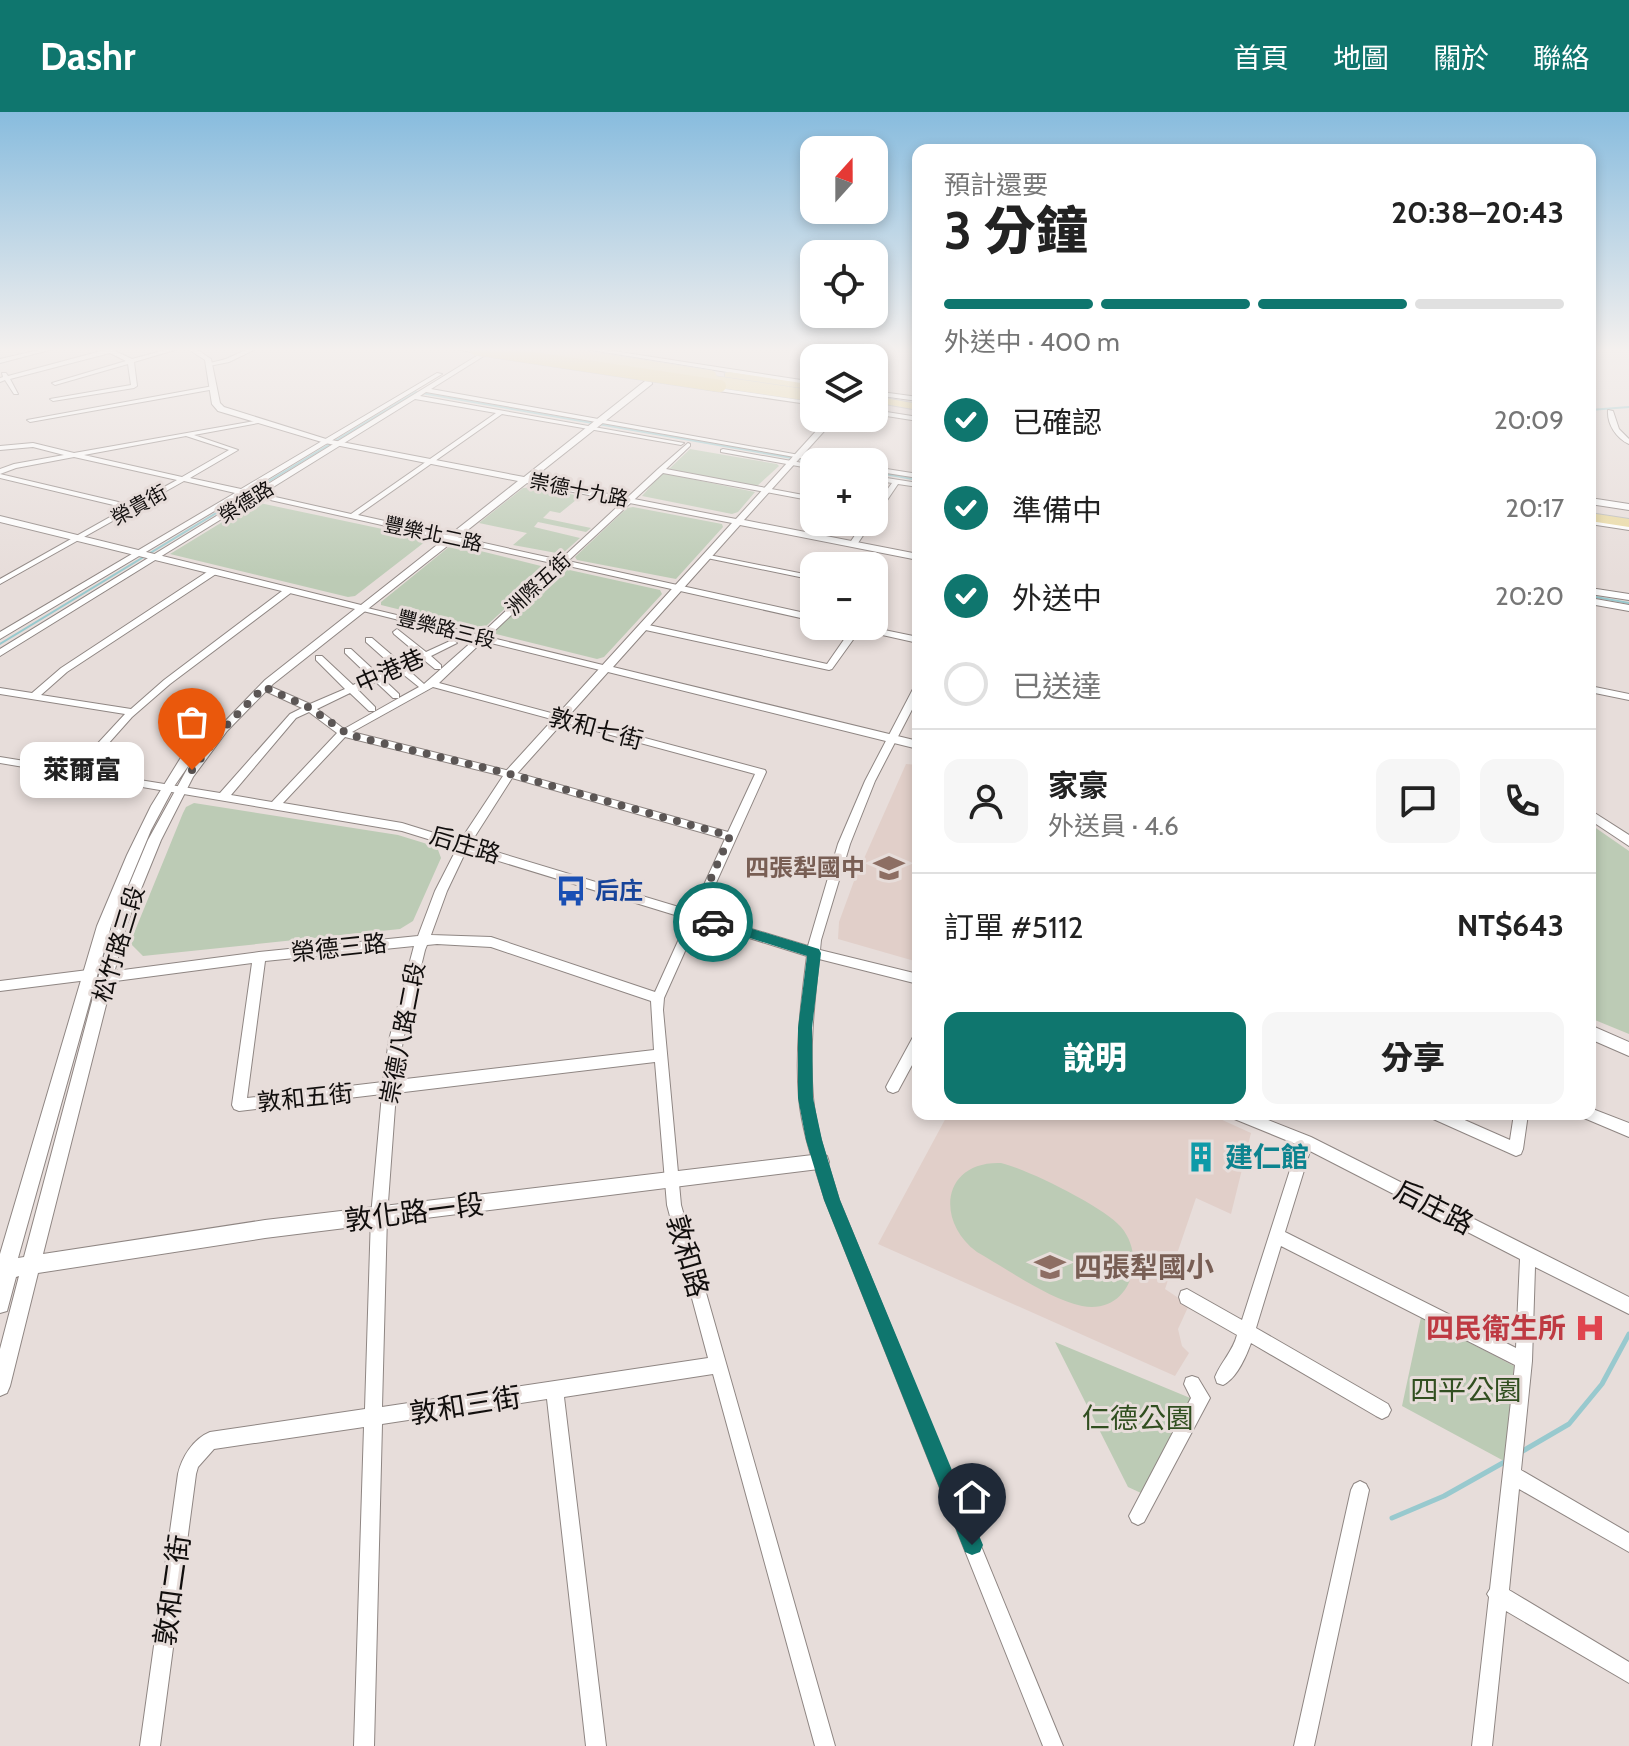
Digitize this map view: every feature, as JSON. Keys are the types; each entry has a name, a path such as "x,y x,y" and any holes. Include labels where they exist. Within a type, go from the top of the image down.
{"highway":[{"path":"1596,512 1629,517"}],"street":[{"path":"0,474 14,466 237,425"},
{"name":"崇德十九路","path":"272,425 325,441 912,556"},
{"name":"榮德路","path":"0,636 355,425"},
{"name":"榮德路","path":"0,653 370,425"},
{"path":"352,516 482,425"},
{"name":"松竹路三段","path":"0,1386 127,904 194,749 233,706 590,425"},
{"path":"598,425 688,445 800,459"},
{"path":"599,425 800,461"},
{"path":"1617,425 1623,439 1629,442"},
{"name":"崇德八路二段","path":"364,1746 379,1216 390,1089 404,1003 423,939 463,844 510,774 820,432"},
{"name":"榮貴街","path":"0,582 235,450 188,435"},
{"name":"豐樂北二路","path":"0,448 36,444 800,615"},
{"name":"洲際五街","path":"274,806 343,733 432,684 688,445"},
{"path":"660,470 800,496"},
{"path":"888,471 912,475"},
{"path":"0,474 133,508"},
{"path":"888,481 912,484"},
{"path":"888,493 896,482"},
{"name":"豐樂路三段","path":"0,519 912,743"},
{"path":"853,544 858,536"},
{"path":"707,556 800,575"},
{"path":"34,696 64,670 213,572"},
{"path":"0,573 11,576"},
{"path":"77,772 133,712 203,652 289,590"},
{"path":"1596,592 1629,597"},
{"path":"1596,602 1629,608"},
{"name":"松竹路三段","path":"0,1304 3,1267 88,975 121,884 175,790 214,739 264,687 358,607"},
{"path":"644,627 825,667 835,663 848,640"},
{"path":"397,632 438,667"},
{"path":"888,633 912,639"},
{"path":"369,640 420,685"},
{"name":"中港巷","path":"223,797 293,716 448,642"},
{"path":"348,651 396,696"},
{"path":"319,658 372,709"},
{"name":"敦和七街","path":"432,684 761,772"},
{"path":"264,687 310,708 343,733 510,774 730,836"},
{"path":"1596,690 1629,697"},
{"path":"0,691 133,712"},
{"path":"912,701 844,844 814,953 805,1028 806,1098 821,1162 855,1257 1053,1746"},
{"name":"后庄路","path":"0,760 402,827 814,953 912,978"},
{"name":"敦和路","path":"761,772 658,998 661,1055 674,1205 825,1746"},
{"path":"1596,817 1626,834"},
{"name":"榮德三路","path":"108,977 423,939 491,942 658,998"},
{"name":"敦和五街","path":"259,957 239,1105 661,1055"},
{"path":"0,986 88,975"},
{"path":"1596,1035 1629,1049"},
{"path":"893,1087 912,1052"},
{"path":"1596,1117 1629,1130"},
{"name":"后庄路","path":"1263,1120 1629,1306"},
{"path":"1450,1120 1516,1149 1520,1120"},
{"path":"1223,1377 1242,1347 1306,1142"},
{"name":"敦化路一段","path":"3,1267 379,1216 821,1162"},
{"path":"1277,1236 1524,1361"},
{"path":"1482,1746 1524,1361 1528,1255"},
{"path":"1187,1297 1382,1410"},
{"name":"敦和三街","path":"210,1441 720,1365"},
{"path":"1138,1516 1201,1398 1192,1384"},
{"path":"555,1391 596,1746"},
{"name":"敦和二街","path":"150,1746 187,1474 190,1462 210,1441"},
{"path":"1512,1475 1629,1543"},
{"path":"1304,1746 1360,1490"},
{"path":"1497,1594 1629,1673"}],"shaded area":[{"name":"四張犁國中","path":"906,764 912,764 912,960 838,939 839,922"},
{"name":"四張犁國小","path":"945,1120 1222,1120 1251,1133 1231,1214 1196,1198 1165,1289 1189,1305 1178,1329 1182,1346 1189,1353 1175,1376 878,1244"}],"green space":[{"path":"690,449 779,466 757,486 669,469"},
{"path":"661,474 755,492 738,512 732,514 642,496"},
{"path":"523,488 581,496 560,513 550,511 543,518 591,528 586,532 538,522 534,527 580,538 562,554 513,545 527,533 479,523"},
{"path":"255,502 425,538 426,541 355,596 348,597 170,554"},
{"path":"627,508 722,524 723,527 676,579 577,560 575,557"},
{"path":"450,546 549,568 484,628 381,605"},
{"path":"560,570 660,590 662,594 604,657 597,659 496,634 495,631"},
{"path":"194,803 398,835 437,847 441,858 413,921 400,929 143,956 130,943 183,813 186,807"},
{"path":"1596,828 1629,851 1629,1034 1596,1020"},
{"path":"1001,1163 1064,1190 1099,1209 1121,1227 1129,1240 1133,1268 1129,1282 1112,1302 1098,1307 1069,1302 1015,1275 977,1252 964,1239 955,1225 951,1210 951,1195 956,1182 966,1172 981,1165"},
{"name":"四平公園","path":"1421,1317 1514,1366 1504,1461 1402,1406"},
{"name":"仁德公園","path":"1055,1342 1195,1400 1141,1493 1128,1487"}],"waterway":[{"path":"0,644 361,425"},
{"path":"606,425 800,459"},
{"path":"888,475 912,479"},
{"path":"1596,597 1629,603"},
{"path":"1521,1452 1569,1424 1602,1384 1629,1334"},
{"path":"1392,1518 1444,1496 1508,1460"}],"way so far":[{"path":"192,770 223,729 264,687 310,708 349,735 510,774 730,836 694,916 713,922"}],"place":[{"name":"萊爾富","path":"192,770"},
{"name":"四張犁國中","path":"889,868"},
{"name":"后庄","path":"571,891"},
{"name":"建仁館","path":"1201,1157"},
{"name":"四張犁國小","path":"1050,1267"},
{"name":"四民衛生所","path":"1590,1328"}],"route":[{"path":"713,922 814,953 805,1028 806,1098 814,1140 832,1200 972,1545"}]}
